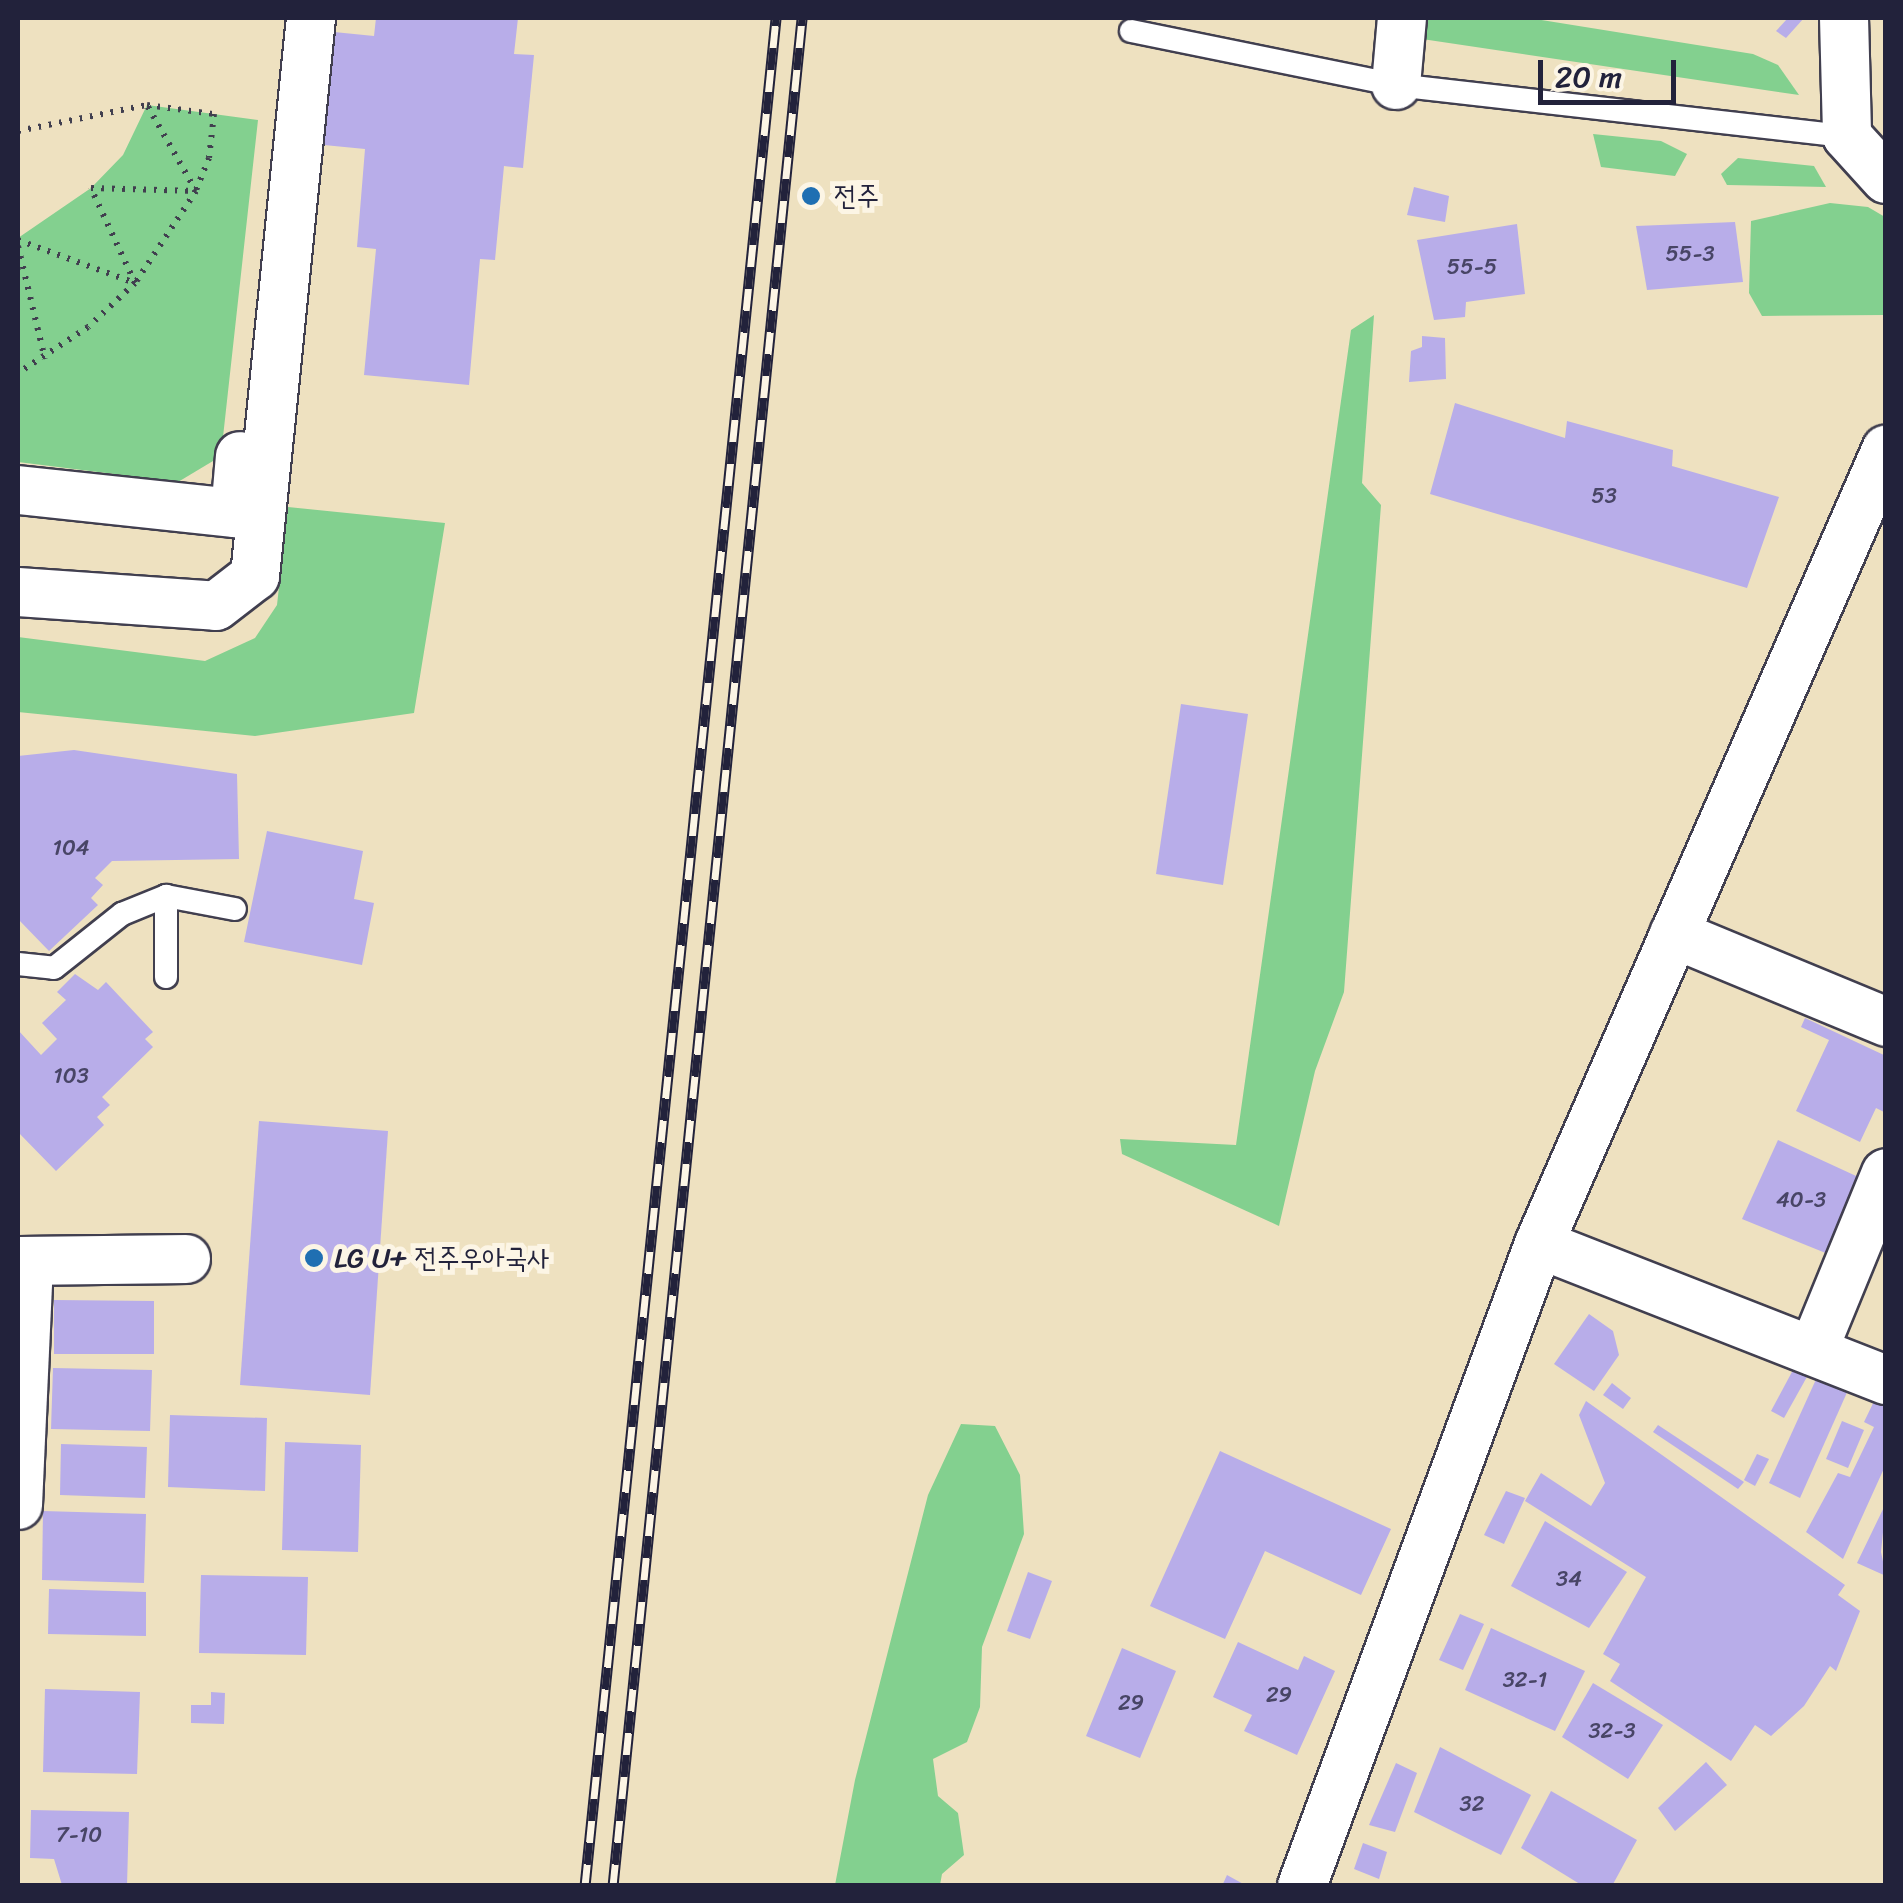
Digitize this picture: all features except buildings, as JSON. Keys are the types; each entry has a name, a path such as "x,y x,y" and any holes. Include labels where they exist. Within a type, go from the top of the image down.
{"street":[{"path":"18,490 235,513 279,18"},
{"path":"18,592 216,606 255,576 310,18"},
{"path":"1396,85 1402,18"},
{"path":"1844,18 1847,136 1886,179"},
{"path":"1302,1886 1539,1244 1886,450"},
{"path":"1674,934 1886,1022"},
{"path":"1813,1351 1886,1173"},
{"path":"1539,1244 1886,1380"},
{"path":"18,1505 23,1261 186,1259"}],"lane":[{"path":"1132,30 1396,85 1847,136"},
{"path":"18,964 54,968 122,914 166,896 235,908"},
{"path":"166,896 166,977"}],"path":[{"path":"18,131 148,105 214,114 209,158 196,191 134,283 45,359 18,373"},
{"path":"148,105 196,191"},
{"path":"134,283 91,188 196,191"},
{"path":"18,243 134,283"},
{"path":"18,243 45,359"}],"green space":[{"path":"1422,18 1529,18 1753,54 1778,65 1799,95 1422,39"},
{"path":"147,105 258,120 223,437 213,461 178,482 18,462 18,238 91,188 123,155"},
{"path":"1593,134 1661,141 1687,154 1675,176 1601,167"},
{"path":"1738,158 1814,166 1826,187 1727,185 1721,174"},
{"path":"1830,203 1868,207 1885,217 1885,315 1762,316 1749,293 1751,221"},
{"path":"1374,315 1362,483 1381,505 1344,992 1315,1071 1279,1226 1122,1154 1120,1139 1236,1145 1351,330"},
{"path":"288,507 445,523 414,713 255,736 18,712 18,637 205,661 255,638 277,605"},
{"path":"961,1424 995,1426 1020,1475 1024,1534 982,1647 980,1707 967,1742 933,1759 938,1796 958,1813 964,1855 942,1874 940,1885 835,1885 855,1780 928,1495"}],"railway":[{"path":"585,1886 776,18"},
{"path":"613,1886 802,18"}],"place":[{"name":"전주","path":"811,196"},
{"name":"LG U+ 전주우아국사","path":"314,1258"}]}
